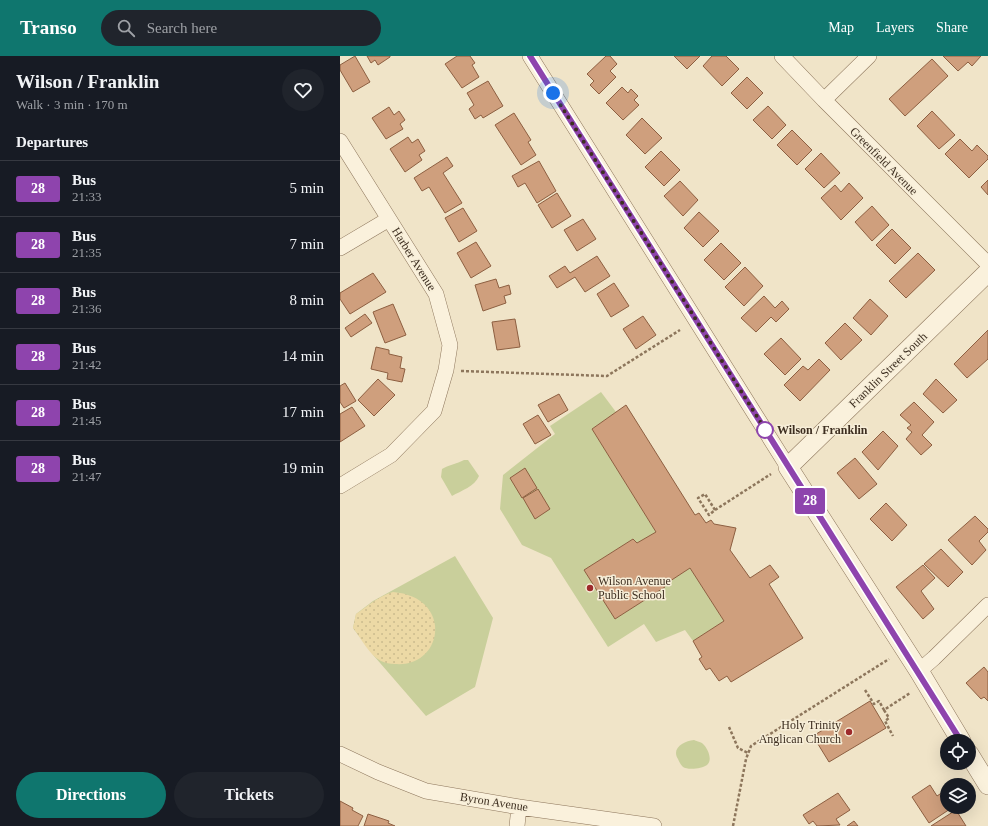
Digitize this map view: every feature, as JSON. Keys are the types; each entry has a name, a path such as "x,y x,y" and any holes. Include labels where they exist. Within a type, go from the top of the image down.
{"street":[{"path":"530,56 779,470 918,671 957,734"},
{"name":"Greenfield Avenue","path":"782,56 988,264"},
{"path":"824,100 869,56"},
{"name":"Harber Avenue","path":"340,141 436,294 450,345 446,370 434,411 390,455 340,486"},
{"path":"340,248 389,219"},
{"name":"Franklin Street South","path":"779,470 988,272"},
{"path":"918,671 934,658 988,605"},
{"name":"Byron Avenue","path":"340,754 378,772 426,791 519,807 654,826"},
{"path":"976,765 988,784"},
{"path":"517,826 519,807"}],"path":[{"path":"458,371 607,376 680,330"},
{"path":"715,510 705,494 698,498 709,514 779,470"},
{"path":"733,826 746,759 751,746 888,659"},
{"path":"865,690 874,704 879,701 889,718 885,721 893,736"},
{"path":"884,710 910,693"},
{"path":"730,727 738,748 748,753"}],"green space":[{"path":"601,392 616,412 592,429 656,532 637,543 633,539 584,570 615,619 665,587 664,585 690,568 724,621 693,641 685,630 656,642 644,624 608,647 551,558 522,545 500,509 503,475 555,434 550,426"},
{"path":"464,460 468,460 479,476 474,483 452,496 441,477 442,469"},
{"path":"455,556 493,618 475,687 426,716 374,656 353,628 356,614 373,601"},
{"path":"694,740 702,743 706,748 710,760 705,766 691,769 685,768 679,762 676,755 677,748 686,742"}],"sand":[{"path":"393,592 413,597 426,606 433,618 435,631 432,644 424,655 411,662 393,664 381,661 369,651 353,628 356,614 378,599"}],"building":[{"path":"355,56 370,82 353,92 340,70 340,65"},
{"path":"367,56 390,57 378,65 375,60 371,63"},
{"path":"457,56 470,56 475,63 472,65 479,77 462,88 445,64"},
{"path":"606,56 610,56 617,64 610,71 616,77 599,94 590,85 594,81 587,74"},
{"path":"674,56 700,56 687,69"},
{"path":"712,56 726,56 739,69 722,86 703,66"},
{"path":"943,56 981,56 972,66 968,62 958,71"},
{"path":"932,59 948,76 905,116 889,99"},
{"path":"747,77 763,93 747,109 731,93"},
{"path":"488,81 503,106 483,118 481,115 475,119 469,109 474,105 467,93"},
{"path":"622,87 628,93 631,89 638,96 634,100 639,105 623,120 606,103"},
{"path":"768,106 786,125 772,139 753,120"},
{"path":"389,107 394,115 399,111 405,120 400,124 403,129 386,139 372,118"},
{"path":"932,111 955,135 939,149 917,126"},
{"path":"514,113 531,140 528,142 536,155 521,165 495,125"},
{"path":"642,118 662,138 645,154 626,135"},
{"path":"792,130 812,150 797,165 777,145"},
{"path":"408,137 412,143 418,139 425,151 419,155 422,160 405,172 390,149"},
{"path":"960,139 972,151 977,145 988,156 988,159 969,178 945,154"},
{"path":"661,151 680,170 664,186 645,167"},
{"path":"821,153 840,173 824,188 805,169"},
{"path":"447,157 453,166 443,173 462,203 445,213 429,187 422,191 414,178"},
{"path":"539,161 556,191 537,203 525,183 518,187 512,176"},
{"path":"988,180 988,195 981,187"},
{"path":"680,181 698,200 683,216 664,196"},
{"path":"849,183 863,198 841,220 821,198 835,185 841,192"},
{"path":"557,193 571,216 552,228 538,205"},
{"path":"872,206 889,225 872,241 855,222"},
{"path":"463,208 477,231 459,242 445,218"},
{"path":"699,212 719,231 703,247 684,228"},
{"path":"583,219 596,239 577,251 564,230"},
{"path":"892,229 911,248 895,264 876,245"},
{"path":"476,242 491,266 471,278 457,253"},
{"path":"721,243 741,263 724,280 704,260"},
{"path":"918,253 935,270 906,298 889,281"},
{"path":"597,256 610,276 585,292 575,277 557,288 549,276 565,266 570,273"},
{"path":"745,267 763,286 744,306 725,287"},
{"path":"373,273 386,292 350,314 340,299 340,293"},
{"path":"496,279 499,288 509,285 511,294 504,296 506,303 483,311 475,285"},
{"path":"614,283 629,306 611,317 597,294"},
{"path":"764,296 775,308 782,301 789,309 776,322 771,317 756,332 741,318"},
{"path":"870,299 888,316 871,335 853,318"},
{"path":"393,304 406,335 385,343 373,312"},
{"path":"365,314 372,323 351,337 345,328"},
{"path":"643,316 656,335 636,349 623,329"},
{"path":"515,319 520,347 497,350 492,322"},
{"path":"845,323 862,340 841,360 825,343"},
{"path":"988,330 988,359 967,378 954,364"},
{"path":"781,338 801,359 785,375 764,354"},
{"path":"376,347 389,350 389,354 402,357 400,368 405,369 402,382 387,379 388,373 371,369"},
{"path":"819,359 830,370 800,401 784,385 803,366 808,370"},
{"path":"378,379 395,395 374,416 358,400"},
{"path":"936,379 957,400 943,413 923,394"},
{"path":"345,383 356,401 344,408 340,402 340,386"},
{"path":"559,394 568,410 548,422 538,405"},
{"path":"914,402 934,422 922,435 932,445 921,455 906,439 912,432 907,428 911,425 900,415"},
{"path":"626,405 695,515 699,513 706,523 711,520 714,524 736,528 730,550 750,578 770,565 779,577 769,584 803,638 731,682 727,676 719,681 710,668 706,670 699,659 702,657 693,641 724,621 690,568 664,585 665,587 615,619 584,570 633,539 637,543 656,532 592,429"},
{"path":"352,407 365,426 340,442 340,414"},
{"path":"538,415 551,435 535,444 523,424"},
{"path":"883,431 898,446 878,470 862,452"},
{"path":"855,458 877,484 859,499 837,473"},
{"path":"525,468 537,488 522,498 510,478"},
{"path":"538,489 550,509 535,519 523,498"},
{"path":"886,503 907,525 892,541 870,519"},
{"path":"975,516 988,529 988,532 979,541 986,550 972,565 948,540"},
{"path":"941,549 963,572 948,587 924,564"},
{"path":"923,565 935,578 921,591 934,609 923,619 896,587"},
{"path":"984,667 988,672 988,701 984,697 981,699 966,683"},
{"name":"Holy Trinity Anglican Church","path":"870,701 886,728 829,762 813,736"},
{"path":"930,785 937,796 940,794 940,814 942,814 929,823 912,797"},
{"path":"838,793 850,810 836,819 840,825 817,826 813,821 809,824 803,815"},
{"path":"340,801 353,808 352,810 363,816 358,826 340,826"},
{"path":"368,814 389,821 388,823 395,826 364,826"},
{"path":"950,814 958,814 966,826 931,826"},
{"path":"854,821 858,826 847,826"}],"bus line":[{"name":"28","path":"530,56 957,734"}],"place":[{"name":"Wilson / Franklin","path":"765,430"},
{"name":"Wilson Avenue Public School","path":"590,588"},
{"name":"Holy Trinity Anglican Church","path":"849,732"}],"route":[{"path":"553,93 768,434 765,430"}]}
